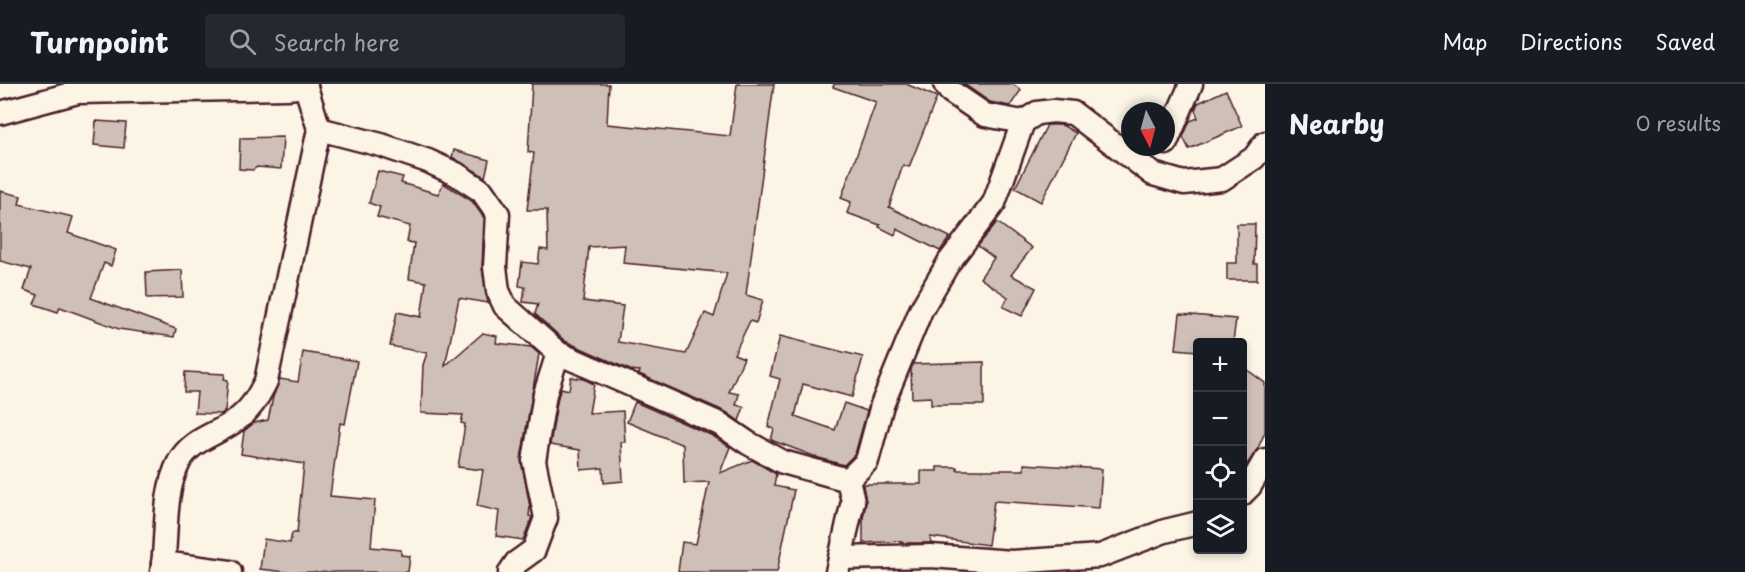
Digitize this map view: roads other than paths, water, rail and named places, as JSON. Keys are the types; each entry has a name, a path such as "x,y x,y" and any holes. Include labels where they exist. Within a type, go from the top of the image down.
{"street":[{"path":"945,84 950,91 985,116 1023,122"},
{"path":"1175,122 1191,84"},
{"path":"0,113 78,92 306,85 319,129 266,381 254,404 235,422 199,440 180,461 167,501 163,568 230,572"},
{"path":"848,480 867,461 882,405 921,310 949,262 994,202 1023,122 1037,113 1053,111 1073,113 1153,174 1184,183 1222,179 1254,158 1265,143"},
{"path":"319,129 428,161 456,174 482,191 498,214 495,267 498,291 505,306 558,353 720,424 748,443 783,462 848,480"},
{"path":"1153,174 1160,156"},
{"path":"510,572 516,563 534,550 546,518 534,461 545,394 558,353"},
{"path":"1247,489 1265,460"},
{"path":"848,480 853,501 838,565 931,556 1012,561 1100,556 1165,531 1193,524"}]}
